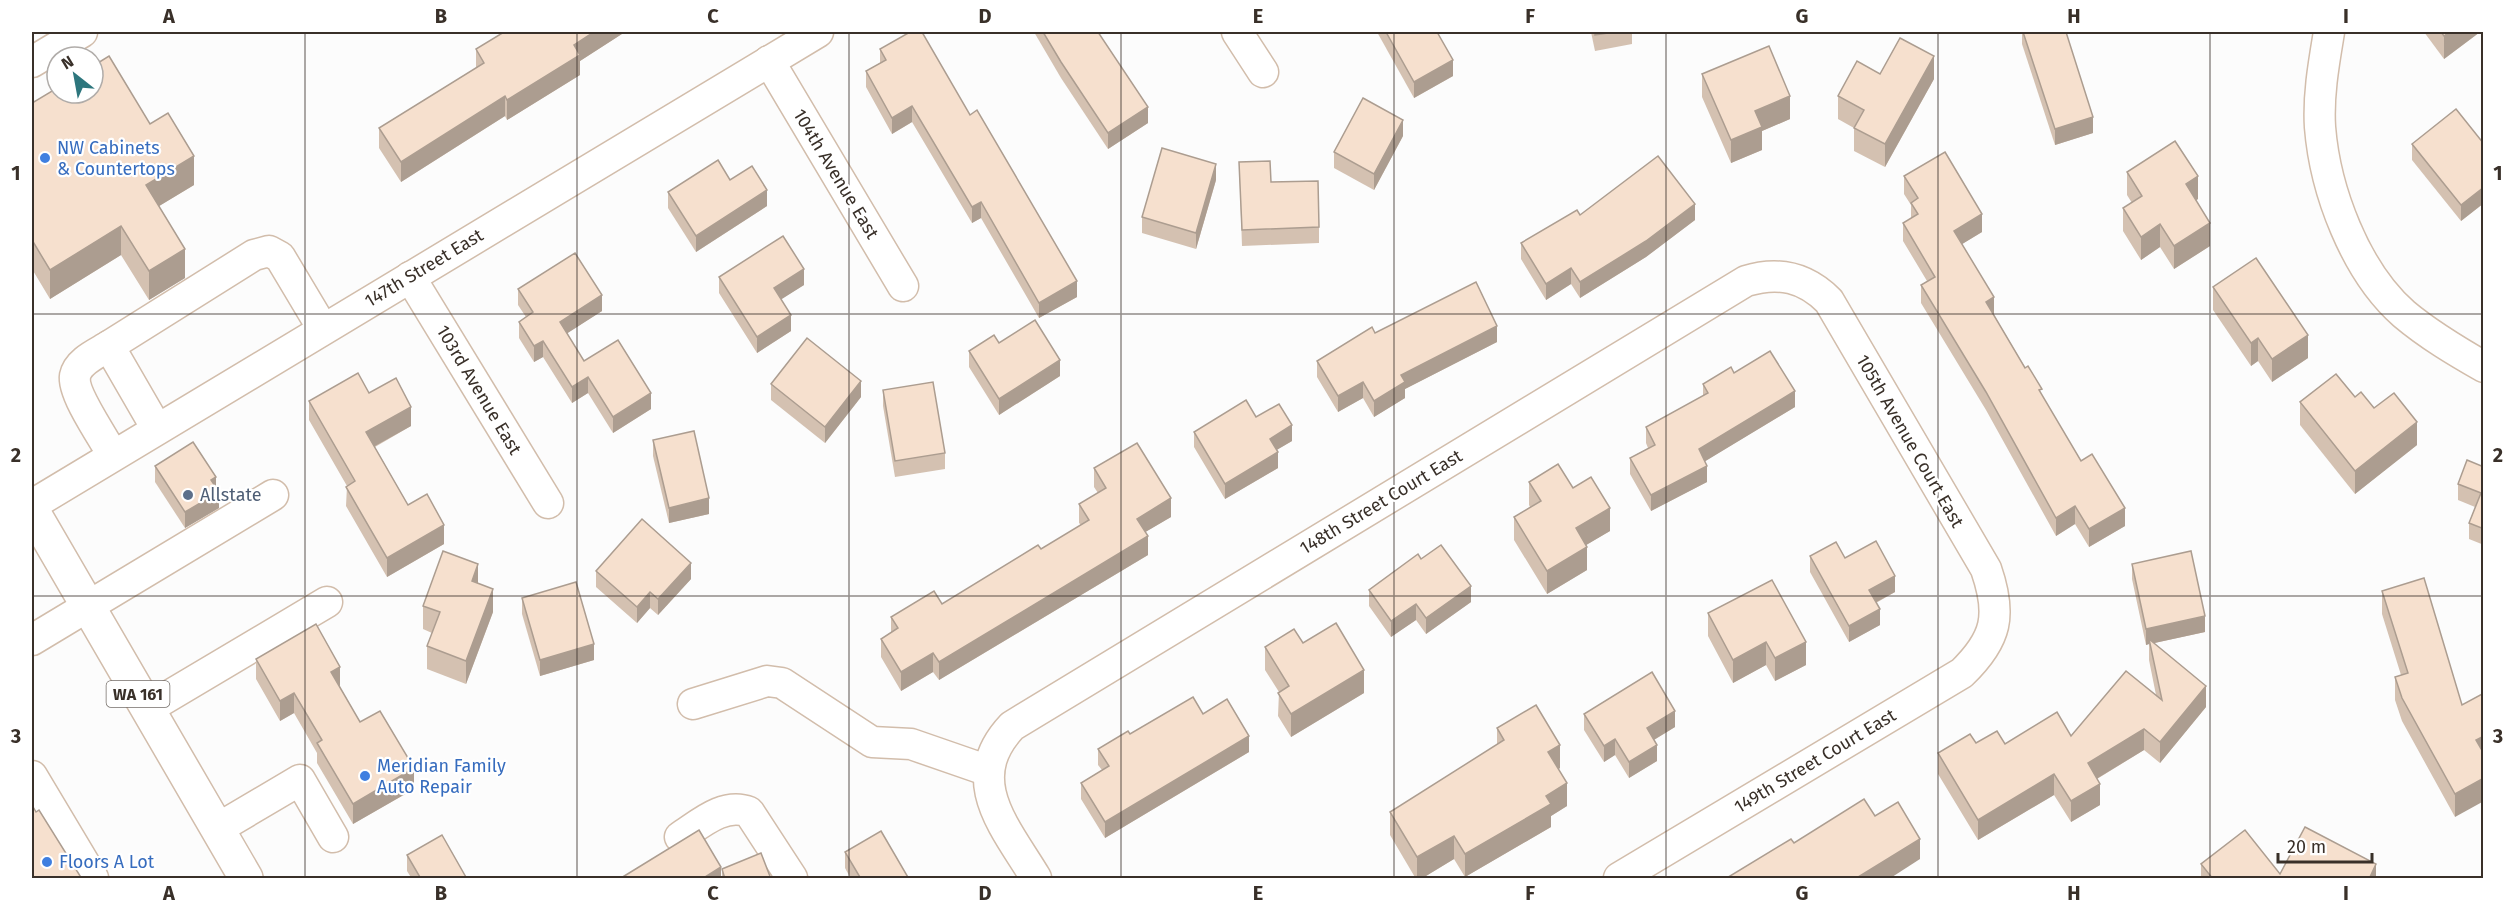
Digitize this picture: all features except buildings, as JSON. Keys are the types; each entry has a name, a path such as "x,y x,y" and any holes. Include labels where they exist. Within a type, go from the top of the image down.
{"main road":[{"name":"WA 161","path":"32,510 246,879"}],"street":[{"path":"32,62 82,32"},
{"name":"147th Street East","path":"32,505 818,32"},
{"path":"1238,32 1263,72"},
{"path":"2329,32 2322,83 2320,126 2337,209 2356,250 2380,285 2403,312 2436,338 2484,368"},
{"name":"104th Avenue East","path":"769,61 903,286"},
{"path":"113,455 76,389 75,375 84,361 254,255 269,251 280,257 323,329"},
{"name":"148th Street Court East","path":"990,765 1000,739 1012,726 1746,280 1762,276 1791,277"},
{"name":"103rd Avenue East","path":"410,277 548,503"},
{"name":"105th Avenue Court East","path":"1791,277 1817,289 1829,302 1986,569 1995,594 1994,626"},
{"path":"109,346 157,429"},
{"path":"32,640 273,495"},
{"path":"147,709 327,602"},
{"name":"149th Street Court East","path":"1627,877 1962,673 1980,655 1994,626"},
{"path":"693,704 767,681 782,683 872,742 911,744 990,765 989,792 994,808 1036,879"},
{"path":"32,776 40,811 93,879"},
{"path":"217,829 300,780 333,837"},
{"path":"680,837 723,811 739,808 749,812 792,879"}],"place":[{"name":"NW Cabinets & Countertops","path":"45,158"},
{"name":"Allstate","path":"188,495"},
{"name":"Meridian Family Auto Repair","path":"365,776"},
{"name":"Floors A Lot","path":"47,862"}]}
